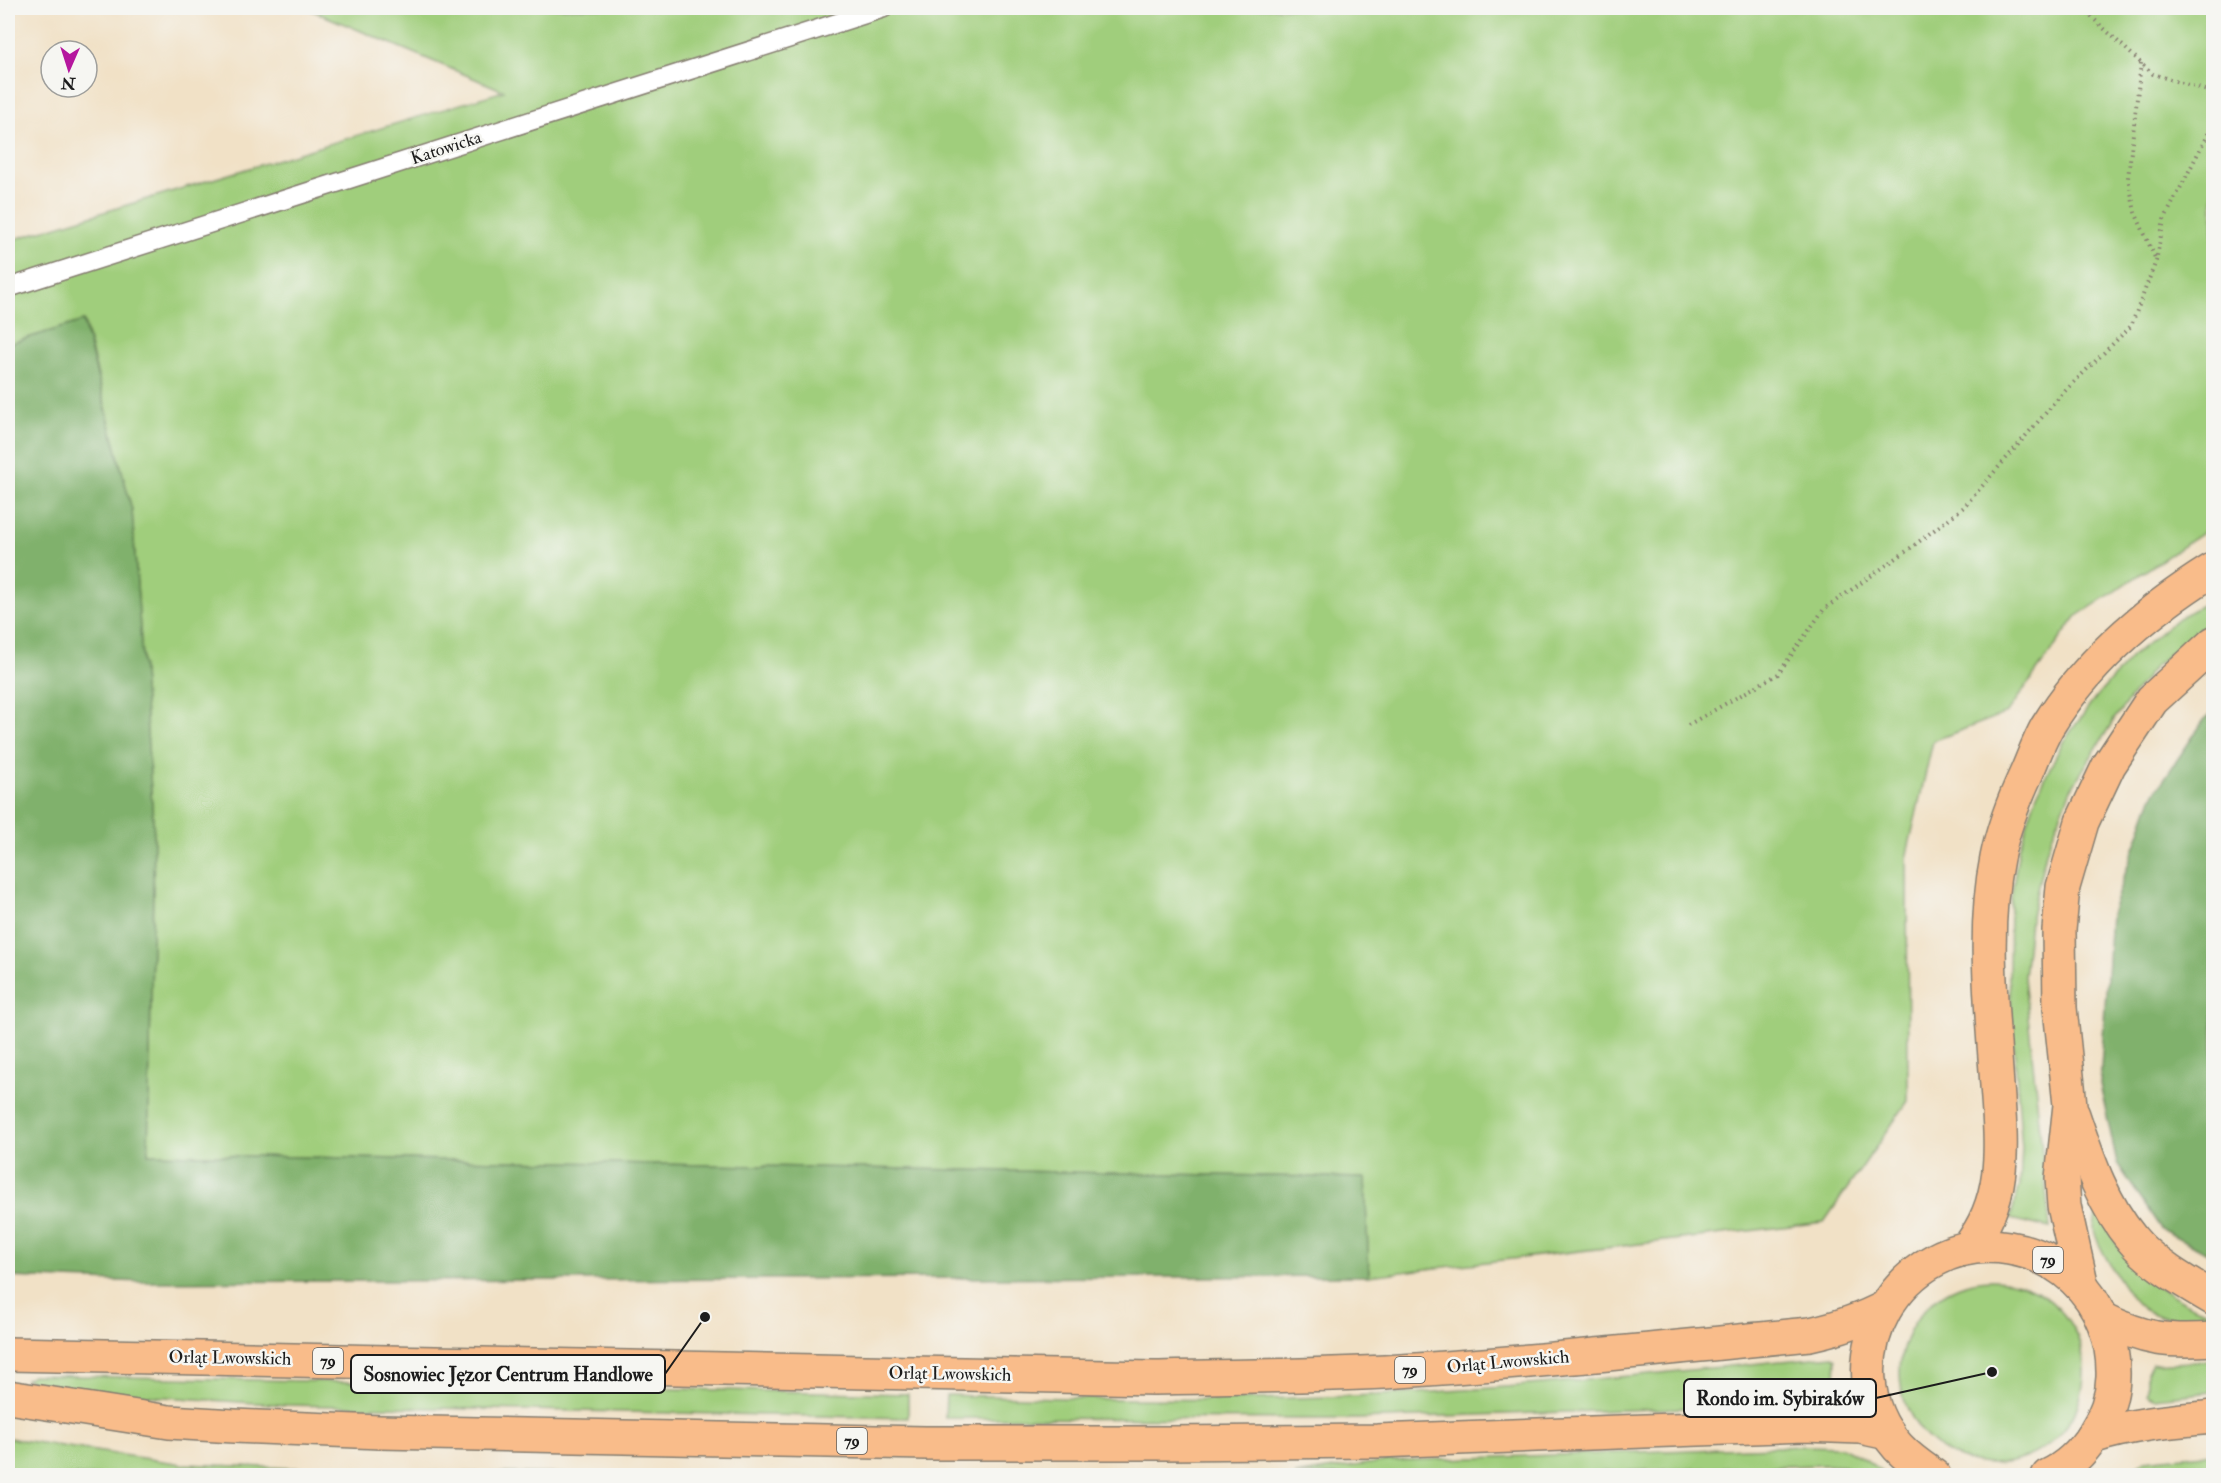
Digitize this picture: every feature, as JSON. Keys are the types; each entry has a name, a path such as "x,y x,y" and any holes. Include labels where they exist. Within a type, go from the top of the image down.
{"main road":[{"path":"1968,1248 1989,1217 1998,1188 2000,1145 1991,1004 1990,922 1997,858 2011,806 2047,728 2085,675 2130,628 2175,593 2214,569"},
{"path":"2082,1287 2064,1206 2062,1178 2070,1105 2060,1008 2059,930 2063,888 2082,822 2109,765 2152,700 2214,643"},
{"path":"2070,1105 2103,1194 2133,1241 2187,1284 2214,1299"},
{"name":"79","path":"1925,1473 1897,1446 1879,1417 1869,1380 1872,1342 1877,1323 1896,1292 1921,1268 1951,1253 1985,1246 2004,1247 2039,1255 2069,1274 2094,1302 2110,1339 2113,1380 2102,1419 2092,1437 2068,1463 2049,1476"},
{"name":"Orląt Lwowskich","path":"8,1354 1153,1378 1304,1375 1385,1372 1548,1360 1810,1334 1858,1320 1886,1307"},
{"path":"2103,1319 2127,1331 2149,1338 2177,1341 2214,1339"},
{"name":"79","path":"8,1397 169,1422 234,1426 380,1432 890,1442 1377,1441 1805,1425 1860,1427 1888,1433"},
{"name":"79","path":"2092,1437 2119,1428 2214,1417"}],"lane":[{"name":"Katowicka","path":"8,288 884,8"}],"path":[{"path":"2082,8 2153,74 2214,93"},
{"path":"2141,63 2128,178 2135,212 2156,261"},
{"path":"1688,725 1778,674 1824,609 1964,507 2063,393 2131,326 2156,261 2164,220 2214,122"}],"green space":[{"path":"306,8 2213,8 2213,526 2076,617 2007,713 1933,741 1907,854 1908,1101 1824,1222 1369,1276 1365,1178 148,1154 154,836 132,510 84,321 8,344 8,241 504,91"},
{"path":"83,321 132,510 154,836 148,1154 1365,1178 1369,1276 145,1282 8,1277 8,344"},
{"path":"2213,599 2213,617 2154,667 2115,718 2071,789 2046,852 2030,920 2024,977 2050,1228 2010,1219 2020,1185 2022,1148 2009,977 2010,905 2019,849 2037,794 2063,742 2097,696 2131,657 2178,618"},
{"path":"2213,712 2213,1256 2161,1229 2117,1163 2100,1084 2111,914 2152,797 2204,720"},
{"path":"2097,1210 2119,1248 2161,1289 2194,1307 2213,1314 2213,1317 2170,1319 2153,1314 2139,1305 2123,1286 2096,1237 2094,1229"},
{"path":"1992,1280 2027,1287 2057,1307 2077,1337 2084,1372 2077,1407 2057,1437 2027,1457 1992,1464 1957,1457 1927,1437 1907,1407 1900,1372 1907,1337 1927,1307 1957,1287"},
{"path":"1833,1356 1836,1359 1835,1379 1838,1399 1834,1403 1356,1419 945,1418 946,1395 1150,1399 1354,1396 1534,1385"},
{"path":"2213,1361 2213,1392 2154,1398 2147,1394 2147,1372 2152,1364"},
{"path":"32,1375 908,1394 908,1418 286,1405 120,1394 33,1382 26,1379"},
{"path":"8,1438 182,1464 400,1472 403,1475 8,1476"},
{"path":"1805,1446 1841,1447 1865,1459 1886,1475 1864,1475 1844,1466 1824,1465 1488,1475 1295,1475 1387,1461"},
{"path":"2213,1453 2213,1475 2126,1475 2145,1460"},
{"path":"400,1472 648,1475 403,1476"}],"place":[{"name":"Sosnowiec Jęzor Centrum Handlowe","path":"705,1317"},
{"name":"Rondo im. Sybiraków","path":"1992,1372"}]}
